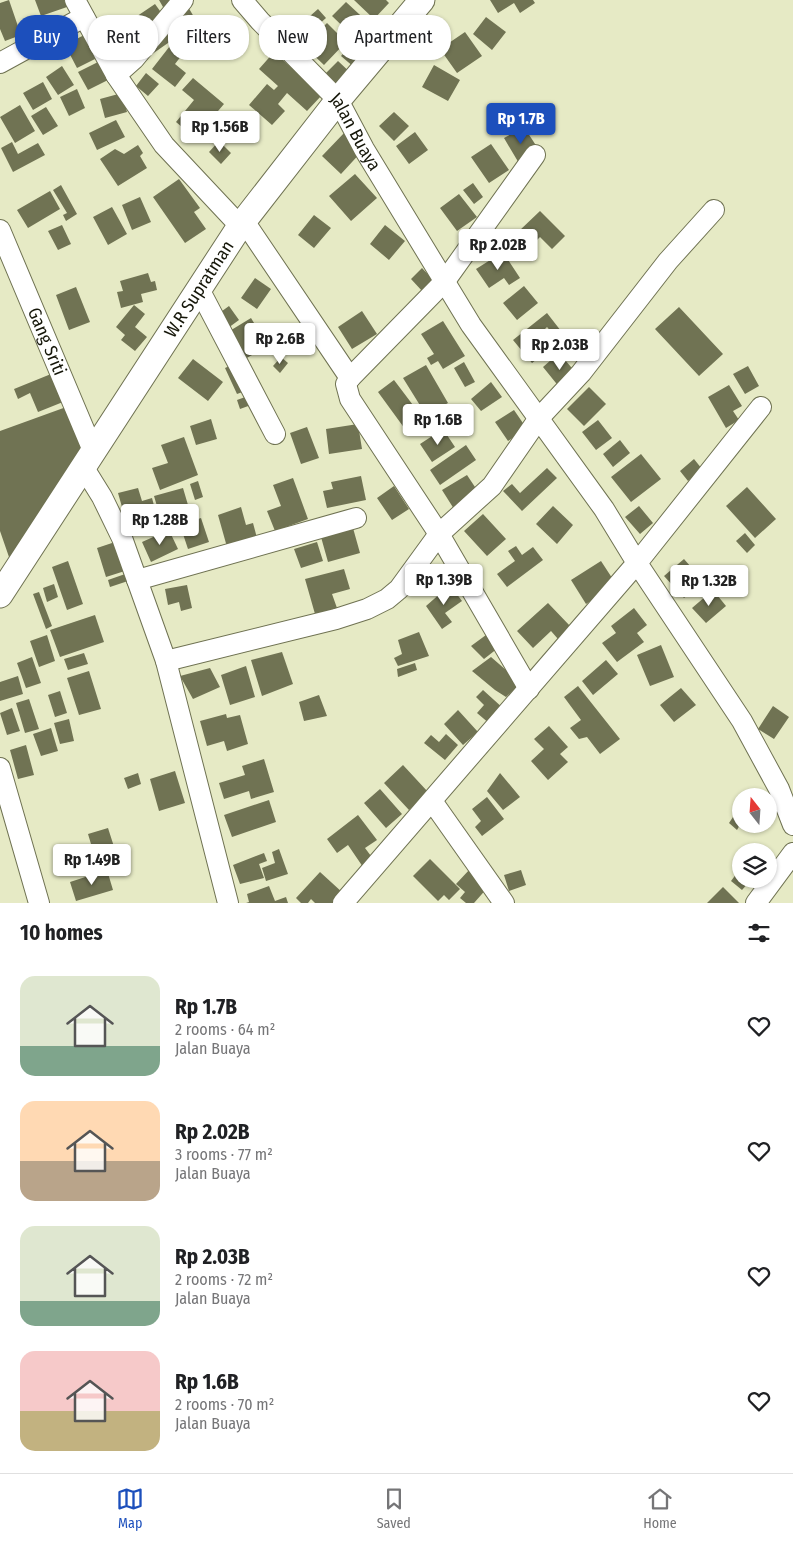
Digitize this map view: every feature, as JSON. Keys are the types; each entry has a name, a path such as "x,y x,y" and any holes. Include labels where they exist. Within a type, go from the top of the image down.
{"street":[{"path":"116,75 134,59 183,0"},
{"name":"Jalan Buaya","path":"242,0 260,21 338,100 364,149 471,326 604,509 637,564 742,721 779,789 793,825"},
{"name":"W.R Supratman","path":"0,595 242,224 338,100 422,0"},
{"path":"0,63 79,8 116,75 164,145 242,224 350,378"},
{"path":"529,689 439,534 350,399 346,384 445,281 535,155"},
{"path":"166,661 336,619 367,609 387,599 399,589 439,534 492,486 539,418 581,373 668,261 714,210"},
{"name":"Gang Sriti","path":"0,230 102,497 122,538 166,661 228,903"},
{"path":"199,289 275,434"},
{"path":"343,903 637,564 761,407"},
{"path":"137,580 356,518"},
{"path":"0,768 40,903"},
{"path":"432,801 504,903"},
{"path":"760,902 793,853"}],"building":[{"path":"9,0 15,18 15,37 5,41 0,29 0,3"},
{"path":"35,0 64,0 67,7 41,15"},
{"path":"159,0 184,0 193,15 168,15"},
{"path":"354,0 386,0 389,3 378,15 370,15"},
{"path":"490,0 533,0 535,3 520,13 514,3 498,13"},
{"path":"346,2 360,15 337,15 337,21 332,16"},
{"path":"155,4 168,22 168,43 158,50 158,15 139,15"},
{"path":"318,9 323,15 311,15"},
{"path":"486,17 506,32 492,50 473,34"},
{"path":"327,23 337,33 337,51 324,65 319,60 327,60"},
{"path":"465,32 482,56 457,73 448,60 451,60 451,42"},
{"path":"86,34 88,38 88,60 93,60 77,68 73,60 78,60 78,38"},
{"path":"168,48 168,60 178,60 175,64 186,73 175,87 152,69"},
{"path":"267,60 283,60 322,95 307,111 287,93 278,104 285,111 272,125 249,105 267,84 274,90 278,86 259,69"},
{"path":"346,60 358,60 355,68"},
{"path":"338,61 354,76 342,89 326,73"},
{"path":"98,62 108,80 88,90 78,72"},
{"path":"434,65 460,80 448,101 422,87"},
{"path":"62,66 74,85 58,95 46,77"},
{"path":"146,73 159,84 148,96 136,86"},
{"path":"193,78 224,104 195,138 176,122 194,100 182,90"},
{"path":"43,82 52,99 33,110 23,93"},
{"path":"77,89 85,108 69,116 60,97"},
{"path":"122,93 127,112 105,118 100,99"},
{"path":"20,105 35,131 15,143 0,117"},
{"path":"46,107 58,126 43,135 31,116"},
{"path":"394,112 409,126 394,141 379,126"},
{"path":"116,120 125,137 97,150 89,133"},
{"path":"524,127 537,147 520,165 504,138"},
{"path":"345,132 364,149 341,174 322,156"},
{"path":"415,132 428,150 409,164 396,146"},
{"path":"219,141 231,153 221,164 209,152"},
{"path":"12,142 18,154 38,143 45,155 13,172 1,148"},
{"path":"491,144 509,170 489,183 471,157"},
{"path":"138,145 143,153 140,156 147,168 118,186 100,159 115,149 124,154"},
{"path":"355,174 377,198 351,221 329,196"},
{"path":"179,179 200,208 194,212 206,229 185,243 153,197"},
{"path":"473,183 483,197 474,204 463,190"},
{"path":"61,185 77,214 66,221 63,215 67,213 53,190"},
{"path":"50,191 60,209 28,228 17,210"},
{"path":"459,194 477,217 457,231 440,208"},
{"path":"140,197 151,222 132,230 122,205"},
{"path":"112,207 127,234 108,245 93,217"},
{"path":"540,211 565,236 552,249 540,237 532,245 519,231"},
{"path":"314,215 331,228 314,248 298,235"},
{"path":"62,225 71,244 58,250 48,231"},
{"path":"385,225 405,241 389,260 370,244"},
{"path":"503,252 520,278 509,285 504,278 489,288 476,269"},
{"path":"422,268 434,281 423,292 411,279"},
{"path":"148,273 151,282 155,281 157,290 141,294 143,302 121,308 117,292 123,291 120,281"},
{"path":"255,278 271,289 257,309 241,298"},
{"path":"524,286 538,303 517,320 503,303"},
{"path":"76,287 90,322 69,330 56,295"},
{"path":"134,305 145,314 135,327 147,337 135,351 121,340 125,335 116,327"},
{"path":"229,306 239,320 228,328 218,314"},
{"path":"679,307 723,354 699,376 655,329"},
{"path":"362,311 377,334 352,349 338,327"},
{"path":"547,313 561,331 555,336 547,327 543,331 554,346 532,363 513,340"},
{"path":"251,318 268,346 245,359 228,332"},
{"path":"443,321 465,356 443,369 438,361 431,365 427,358 434,354 421,334"},
{"path":"559,353 577,374 560,388 543,367"},
{"path":"281,357 288,363 280,373 273,366"},
{"path":"193,359 223,382 208,401 178,378"},
{"path":"464,362 475,382 465,387 454,368"},
{"path":"236,363 248,390 237,394 225,368"},
{"path":"426,365 448,403 426,415 403,378"},
{"path":"748,366 759,386 745,394 733,374"},
{"path":"51,374 63,402 38,412 30,393 18,399 14,389"},
{"path":"394,380 422,417 405,429 378,392"},
{"path":"491,382 502,397 481,411 471,399"},
{"path":"729,385 742,406 733,411 739,420 726,428 708,397"},
{"path":"589,387 606,404 584,426 567,409"},
{"path":"248,396 251,405 240,409 237,400"},
{"path":"69,406 93,453 16,556 9,557 0,531 0,431"},
{"path":"514,410 527,429 508,441 495,422"},
{"path":"211,419 217,439 196,445 190,426"},
{"path":"598,420 612,438 596,450 582,432"},
{"path":"358,424 362,449 329,454 326,429"},
{"path":"307,427 319,458 301,464 290,433"},
{"path":"443,429 455,447 432,462 420,444"},
{"path":"184,437 198,475 160,490 152,468 168,463 161,445"},
{"path":"620,440 630,453 613,467 603,454"},
{"path":"466,445 476,460 440,485 430,470"},
{"path":"641,454 661,479 631,502 611,477"},
{"path":"694,459 702,469 688,481 680,471"},
{"path":"547,468 557,478 522,511 503,491 512,484 520,493"},
{"path":"467,475 479,493 454,509 442,490"},
{"path":"361,476 366,500 327,508 323,491 333,489 331,482"},
{"path":"293,478 308,519 275,531 267,511 281,506 273,485"},
{"path":"198,481 203,497 195,500 190,484"},
{"path":"394,486 409,509 392,520 377,498"},
{"path":"747,487 776,519 755,538 726,506"},
{"path":"138,488 142,501 152,498 156,513 126,521 118,493"},
{"path":"183,488 188,505 159,513 154,496"},
{"path":"553,506 573,525 557,544 536,524"},
{"path":"639,506 653,523 640,534 625,517"},
{"path":"241,507 246,525 253,523 257,538 227,547 218,515"},
{"path":"483,514 506,539 487,556 464,531"},
{"path":"201,518 209,542 188,549 180,525"},
{"path":"353,528 360,553 328,562 321,537"},
{"path":"169,530 178,549 151,562 142,542"},
{"path":"745,533 755,545 747,553 736,541"},
{"path":"118,541 128,570 106,577 97,548"},
{"path":"317,542 323,561 301,568 294,549"},
{"path":"516,546 522,555 533,547 543,560 507,587 497,574 515,561 508,551"},
{"path":"684,559 704,582 684,598 664,576"},
{"path":"68,561 83,604 67,610 52,567"},
{"path":"601,561 616,584 586,604 571,580"},
{"path":"344,569 350,589 332,594 337,608 315,614 305,579"},
{"path":"128,573 131,580 110,587 108,580"},
{"path":"54,584 58,597 47,602 43,588"},
{"path":"187,585 192,608 181,611 179,602 168,605 165,589"},
{"path":"450,585 462,601 445,613 452,622 442,629 426,606"},
{"path":"713,590 726,606 706,623 692,608"},
{"path":"39,592 52,626 46,629 33,594"},
{"path":"548,603 571,627 558,639 551,631 533,648 517,631"},
{"path":"634,608 647,625 637,633 644,642 617,662 602,643 616,633 611,626"},
{"path":"95,615 104,642 60,657 50,630"},
{"path":"419,632 429,656 398,666 394,658 402,654 398,640"},
{"path":"47,635 55,661 39,667 30,641"},
{"path":"486,635 498,648 484,659 471,646"},
{"path":"661,645 674,677 650,686 637,655"},
{"path":"282,652 293,684 262,696 251,660"},
{"path":"84,653 88,664 68,670 64,659"},
{"path":"32,657 41,683 26,688 17,663"},
{"path":"491,657 521,683 506,697 472,671"},
{"path":"606,660 618,674 593,695 582,681"},
{"path":"415,663 417,670 398,677 397,669"},
{"path":"246,666 255,697 230,705 221,675"},
{"path":"210,668 220,687 193,699 180,676"},
{"path":"89,671 101,709 79,715 67,678"},
{"path":"18,676 23,694 0,701 0,682"},
{"path":"578,686 620,739 600,754 587,737 579,739 570,728 581,720 564,697"},
{"path":"681,688 696,705 674,722 660,705"},
{"path":"483,690 504,709 490,724 477,713 484,705 476,697"},
{"path":"60,691 67,713 55,717 48,695"},
{"path":"319,695 327,716 304,721 299,702"},
{"path":"29,699 39,729 25,733 16,703"},
{"path":"773,706 789,717 774,739 758,729"},
{"path":"12,708 20,731 7,735 0,713"},
{"path":"458,710 478,732 463,745 444,724"},
{"path":"226,714 227,718 240,715 248,744 227,751 224,741 207,746 200,721"},
{"path":"69,719 74,741 60,744 54,723"},
{"path":"549,726 568,747 560,754 568,762 548,780 531,761 544,749 534,739"},
{"path":"51,728 58,751 41,756 33,734"},
{"path":"446,734 458,745 445,760 424,743 431,735 439,742"},
{"path":"26,745 34,775 18,779 10,750"},
{"path":"264,759 274,792 251,799 249,791 224,799 219,783 245,775 242,766"},
{"path":"403,765 428,792 409,810 384,783"},
{"path":"175,771 185,803 159,811 150,779"},
{"path":"138,773 141,784 128,789 124,778"},
{"path":"500,773 520,797 503,810 487,791"},
{"path":"380,789 402,814 386,828 364,803"},
{"path":"487,797 504,819 482,836 475,827 481,821 472,809"},
{"path":"269,800 276,822 232,837 224,815"},
{"path":"358,815 377,840 365,848 374,860 363,867 348,845 337,853 327,839"},
{"path":"108,828 117,856 84,867 81,858 94,854 88,834"},
{"path":"279,849 288,874 266,881 262,868 275,863 272,852"},
{"path":"264,853 267,861 259,864 264,878 240,884 233,865"},
{"path":"430,859 460,889 449,900 444,895 438,901 413,876"},
{"path":"470,869 489,886 474,903 466,903 460,898 465,892 456,884"},
{"path":"107,870 113,890 76,901 70,882"},
{"path":"521,870 526,885 509,891 504,875"},
{"path":"320,872 343,893 334,903 315,903 311,899 308,903 301,903 296,898"},
{"path":"269,886 275,901 286,897 288,903 246,903 249,902 247,894"},
{"path":"723,887 739,903 707,903"}]}
